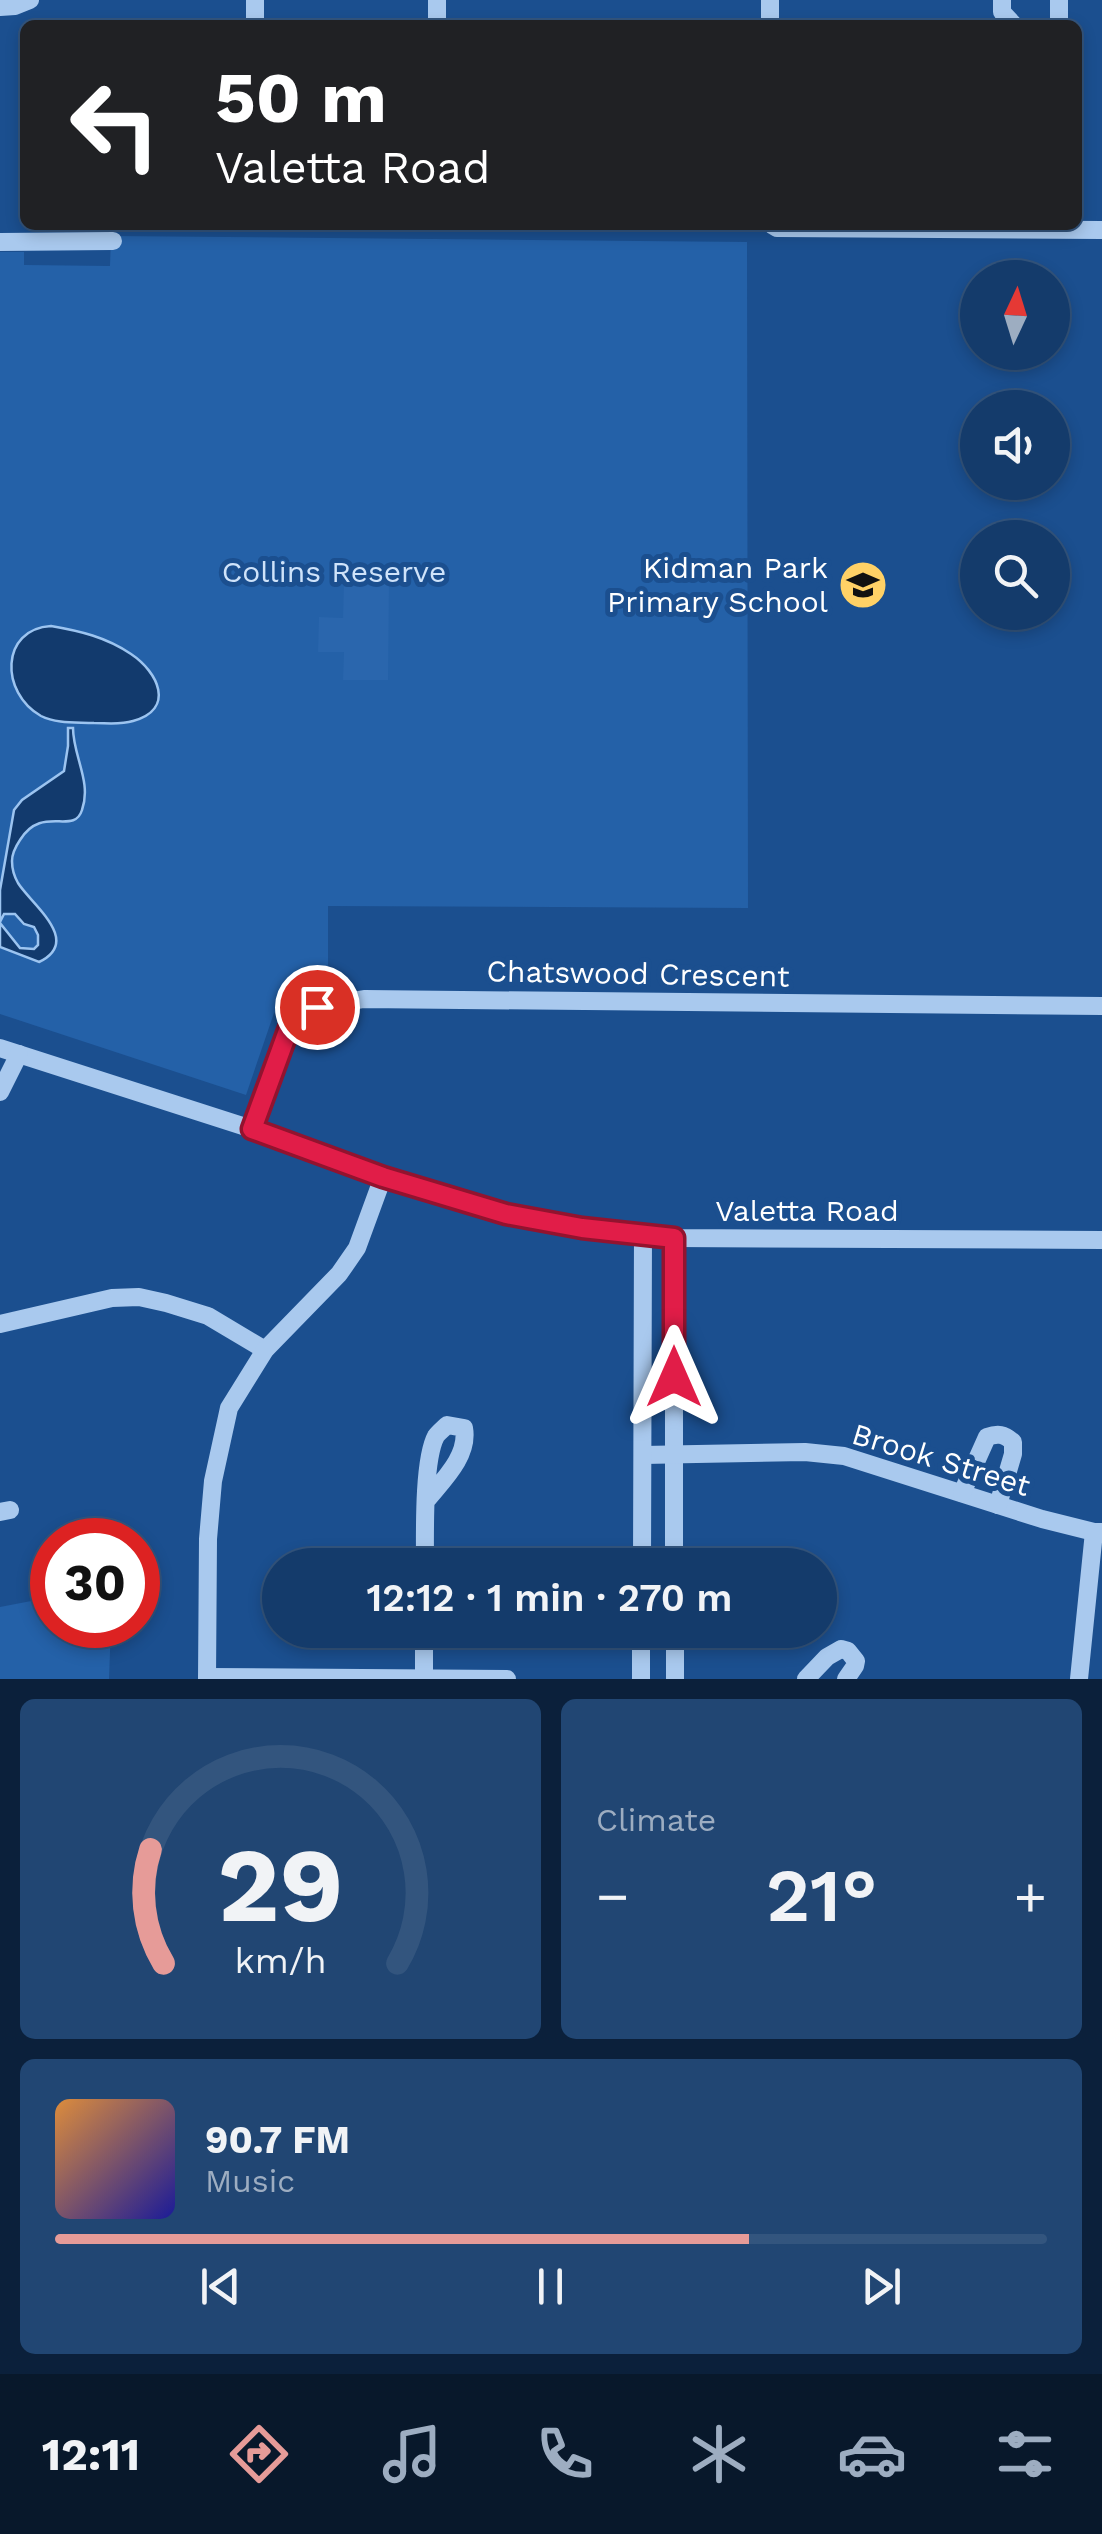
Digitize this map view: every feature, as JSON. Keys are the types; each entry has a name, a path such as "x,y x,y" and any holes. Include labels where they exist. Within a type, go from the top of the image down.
{"street":[{"path":"0,242 113,241"},
{"name":"Chatswood Crescent","path":"252,1129 289,1028 317,1007 364,999 1102,1006"},
{"path":"0,1092 9,1051"},
{"name":"Valetta Road","path":"9,1051 252,1129 383,1177 506,1214 582,1228 674,1238 1102,1240"},
{"path":"383,1177 357,1248 339,1274 265,1350 229,1408 213,1481 208,1539 207,1678 507,1679"},
{"path":"642,1548 643,1234"},
{"path":"674,1238 674,1548"},
{"path":"0,1324 112,1298 139,1298 208,1316 265,1350"},
{"path":"962,1493 988,1437 1007,1436 1013,1442 1013,1454 998,1505"},
{"name":"Brook Street","path":"642,1455 806,1452 844,1456 1042,1520 1098,1532"},
{"path":"425,1548 426,1501"},
{"path":"1079,1679 1098,1532"},
{"path":"424,1648 424,1677"},
{"path":"641,1648 641,1679"},
{"path":"674,1648 675,1679"},
{"path":"806,1679 827,1657 841,1649 856,1660 846,1679"}],"green space":[{"name":"Collins Reserve","path":"111,236 747,242 748,908 328,906 328,980 301,992 274,1013 246,1095 0,1014 0,252 24,252 24,265 110,266"},
{"path":"30,1601 30,1648 110,1648 109,1679 0,1679 0,1607"}],"shaded area":[{"path":"51,626 102,639 141,662 155,680 155,708 133,721 109,723 54,720 28,706 13,678 15,650 22,638 34,630"},
{"path":"68,728 73,728 84,779 82,810 72,821 47,822 29,829 12,858 18,883 55,933 56,944 39,962 0,947 0,923 20,948 34,949 38,935 34,927 24,924 15,914 4,914 0,922 0,890 14,810 64,771"}],"building":[{"path":"344,583 389,584 388,680 343,680 344,652 318,652 319,617 343,618"}],"place":[{"name":"Kidman Park Primary School","path":"863,585"}],"route":[{"path":"317,1007 289,1028 252,1129 383,1177 506,1214 582,1228 674,1238 674,1377"}]}
